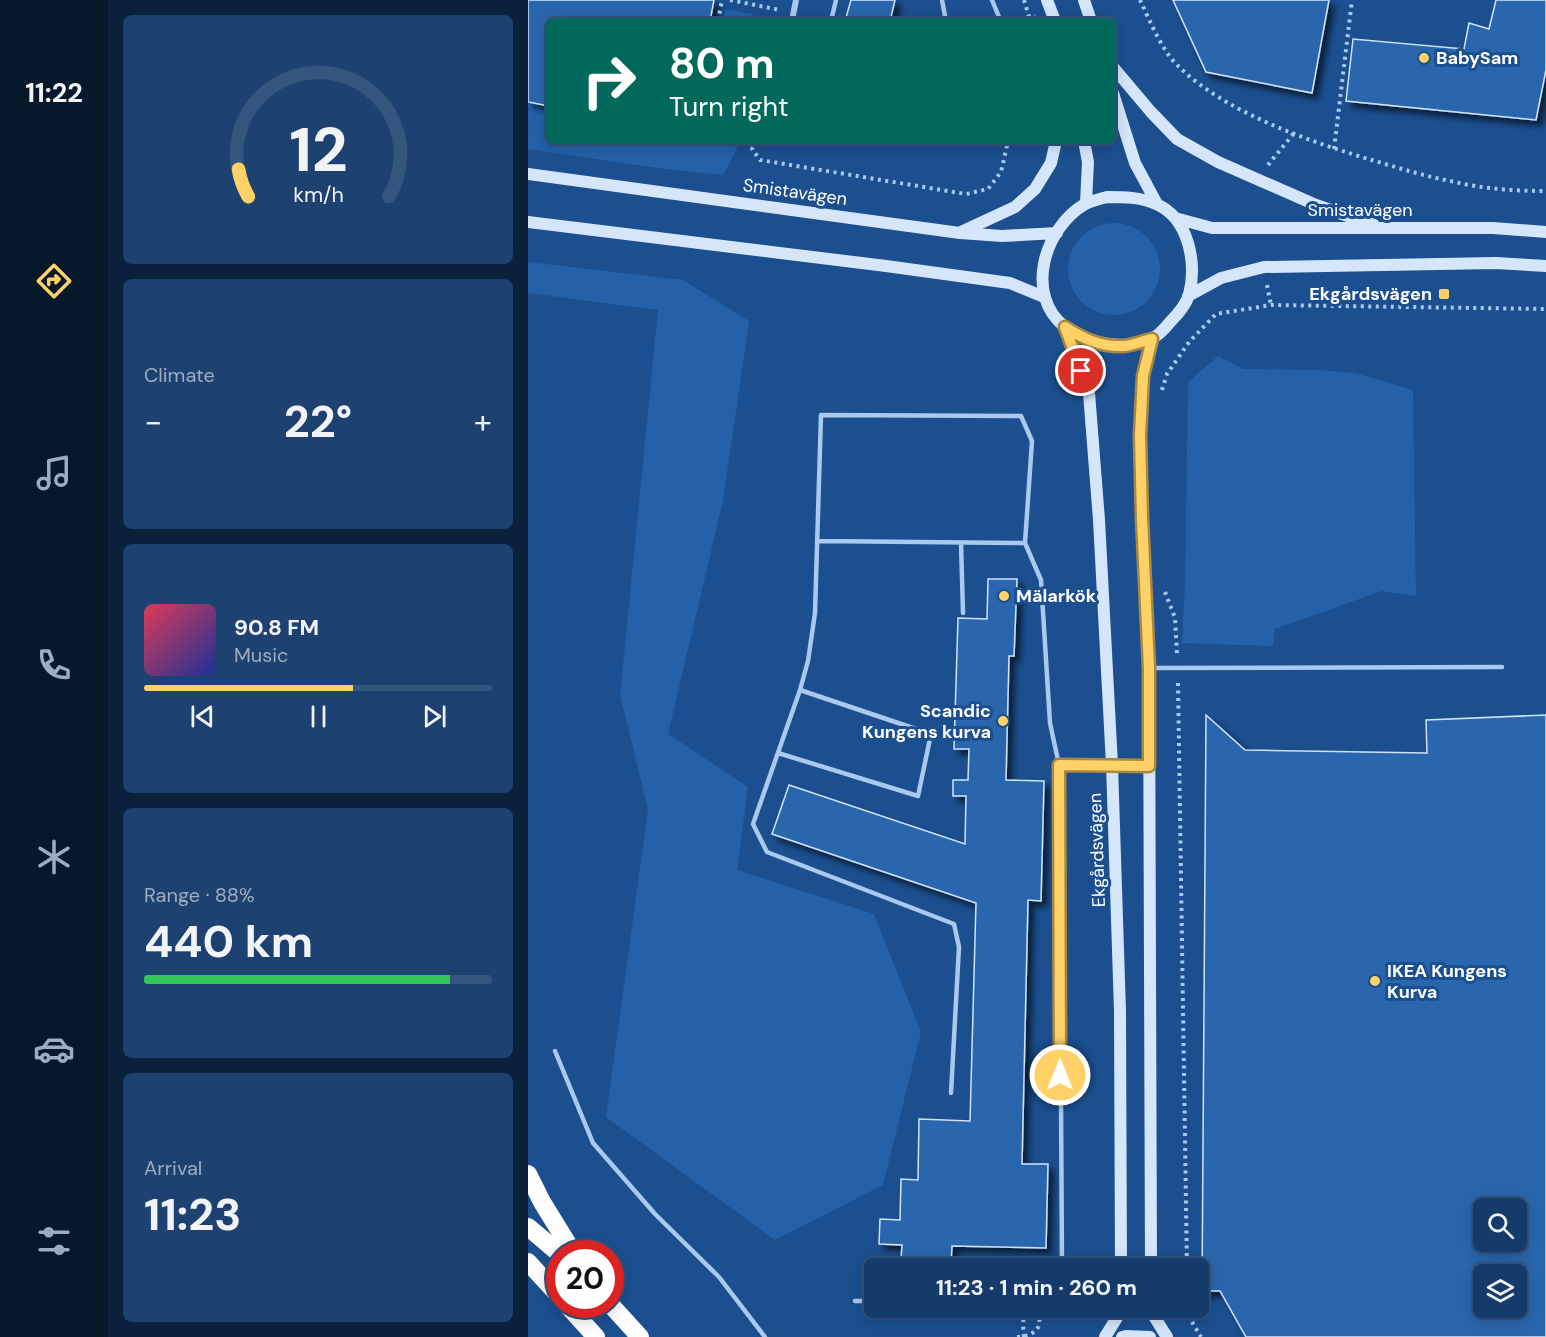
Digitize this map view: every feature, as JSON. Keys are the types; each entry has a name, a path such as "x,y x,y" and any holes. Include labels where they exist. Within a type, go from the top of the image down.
{"highway":[{"path":"528,1174 565,1240"},
{"path":"528,1227 546,1242"},
{"path":"528,1262 546,1282"},
{"path":"579,1318 596,1337"},
{"path":"623,1318 640,1337"}],"main road":[{"path":"1047,0 1054,18"},
{"path":"1084,0 1090,18"},
{"path":"1116,71 1150,112 1177,139 1237,171 1316,205 1383,228"},
{"path":"1116,103 1135,163 1158,204 1174,218 1187,237 1193,265 1188,296 1172,321 1152,339 1125,346 1098,344 1082,338 1065,327 1051,313 1044,297 1042,273 1046,253 1057,233 1086,203 1107,197 1133,197 1158,204"},
{"path":"960,232 1015,207 1035,189 1051,163 1055,144"},
{"path":"1085,144 1088,162 1086,203"},
{"name":"Smistavägen","path":"528,174 960,232 1002,236 1057,233"},
{"name":"Smistavägen","path":"1174,218 1212,228 1493,228 1546,232"},
{"path":"528,222 875,264 1010,283 1044,297"},
{"path":"1188,296 1221,278 1264,267 1496,263 1546,266"},
{"name":"Ekgårdsvägen","path":"1065,327 1089,393 1099,532 1112,765 1120,1011 1121,1258"},
{"path":"1151,1258 1149,668 1140,435 1143,376 1152,339"},
{"path":"1105,1337 1117,1318"},
{"path":"1155,1318 1167,1337"},
{"path":"1122,1337 1150,1337"}],"street":[{"path":"793,18 796,0"}],"lane":[{"path":"832,18 836,0"},
{"path":"942,0 945,18"},
{"path":"992,0 999,18"},
{"path":"951,1093 959,947 954,924 767,852 753,824 808,661 815,613 821,415 1020,416 1032,441 1025,543 1041,580 1050,723 1059,765 1062,1258"},
{"path":"818,541 1025,543"},
{"path":"961,543 963,613"},
{"path":"1149,668 1502,667"},
{"path":"778,753 918,796 931,734 800,690"},
{"path":"1059,765 1149,766"},
{"path":"555,1051 593,1143 655,1214 719,1277 765,1337"},
{"path":"855,1301 864,1301"}],"path":[{"path":"719,18 722,0"},
{"path":"730,0 794,13"},
{"path":"1024,0 1028,18"},
{"path":"1140,0 1161,42 1177,65 1202,87 1276,127 1334,149 1456,183 1522,191 1546,191"},
{"path":"1334,149 1352,0"},
{"path":"755,144 752,149 760,160 966,194 988,189 1001,172 1007,144"},
{"path":"1161,393 1167,374 1183,350 1216,314 1271,305 1546,309"},
{"path":"1162,585 1174,618 1178,668 1187,1258"},
{"path":"1024,1318 1024,1337"},
{"path":"1017,1337 1028,1336 1036,1331 1040,1324 1039,1318"},
{"path":"1190,1318 1201,1337"}],"shaded area":[{"path":"725,9 753,14 752,18 724,18"},
{"path":"528,102 546,105 546,144 739,144 722,175 528,149"},
{"path":"1114,223 1132,227 1146,237 1156,251 1160,269 1156,287 1146,301 1132,311 1114,315 1096,311 1082,301 1072,287 1068,269 1072,251 1082,237 1096,227"},
{"path":"528,262 683,280 749,321 723,501 668,734 748,787 737,870 874,914 921,1032 883,1185 775,1240 606,1117 648,809 620,695 658,310 528,293"},
{"path":"1218,356 1243,369 1355,373 1413,390 1416,596 1382,591 1275,629 1273,646 1182,643 1188,382"}],"building":[{"path":"528,0 714,0 711,18 546,18 546,105 528,102"},
{"path":"851,0 895,0 891,18 846,18"},
{"path":"1173,0 1329,0 1312,93 1206,72"},
{"path":"1496,0 1546,0 1546,70 1536,120 1346,101 1353,39 1464,49 1469,23 1489,29"},
{"path":"988,579 1017,579 1014,656 1009,656 1006,780 1044,781 1041,901 1028,900 1022,1164 1048,1164 1046,1248 952,1246 951,1258 901,1258 902,1245 879,1244 880,1219 900,1220 901,1179 918,1180 919,1119 970,1121 976,903 772,834 789,785 965,844 966,796 953,796 953,780 968,780 969,749 954,749 958,618 987,619"},
{"name":"IKEA Kungens Kurva","path":"1206,715 1245,750 1427,753 1426,720 1546,715 1546,1337 1246,1337 1220,1291 1209,1291 1209,1258 1202,1258"}],"place":[{"name":"BabySam","path":"1424,58"},
{"name":"Ekgårdsvägen","path":"1444,294"},
{"name":"Mälarkök","path":"1004,596"},
{"name":"Scandic Kungens kurva","path":"1003,721"},
{"name":"IKEA Kungens Kurva","path":"1375,981"}],"route":[{"path":"1060,1075 1059,765 1149,766 1149,668 1140,435 1143,376 1152,339 1125,346 1098,344 1082,338 1065,327 1081,371"}]}
